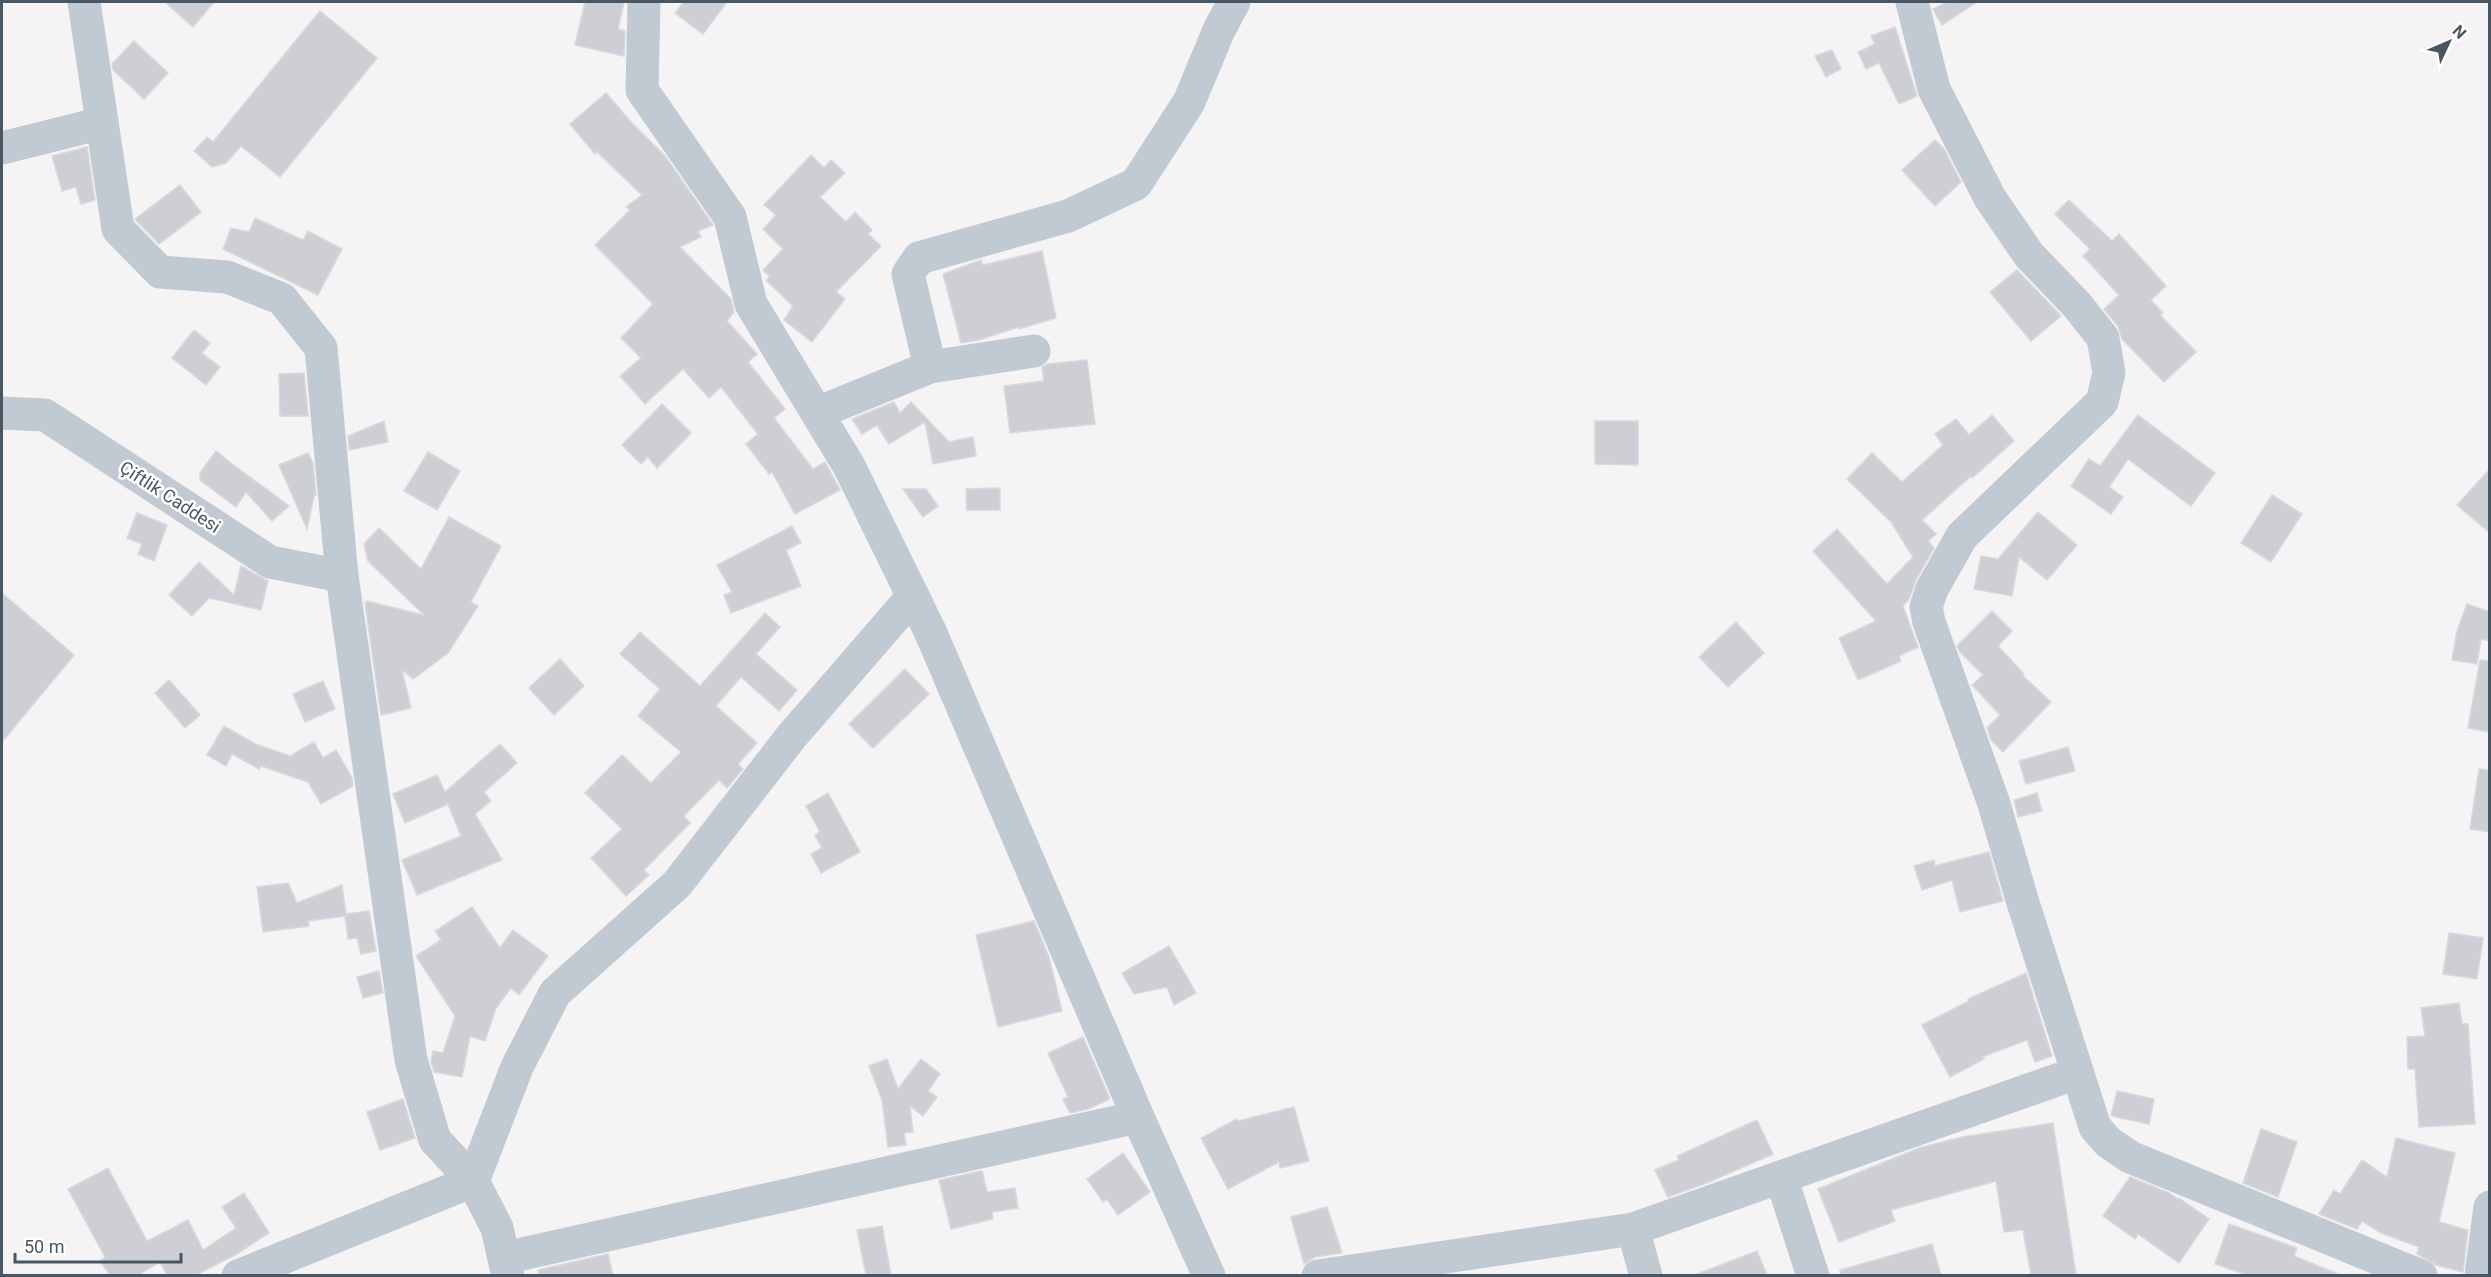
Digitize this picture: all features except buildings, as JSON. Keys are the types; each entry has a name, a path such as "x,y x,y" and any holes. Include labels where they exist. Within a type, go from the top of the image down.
{"street":[{"path":"84,2 118,229 159,272 228,277 282,299 321,348 342,576 411,1060 435,1140 473,1181 497,1228 506,1267 1137,1117"},
{"path":"644,2 642,90 730,217 751,304 849,466 940,652 1137,1117 1209,1275"},
{"path":"930,367 908,274 919,258 1068,216 1136,184 1189,102 1219,30 1234,2"},
{"path":"1912,2 1934,89 1970,162 1990,198 2029,255 2077,305 2103,338 2109,373 2102,402 1962,536 1932,589 1926,607 1929,622 1994,804 2024,906 2095,1127 2108,1142 2130,1157 2421,1275"},
{"path":"2,148 102,123"},
{"path":"817,413 930,367 1034,351"},
{"name":"Çiftlik Caddesi","path":"2,413 45,416 270,562 342,576"},
{"path":"238,1275 473,1181 517,1067 555,993 678,884 791,737 913,596"},
{"path":"1318,1275 1633,1229 2078,1073"},
{"path":"1781,1177 1813,1275"},
{"path":"2481,1275 2490,1207"},
{"path":"1633,1229 1646,1275"}]}
